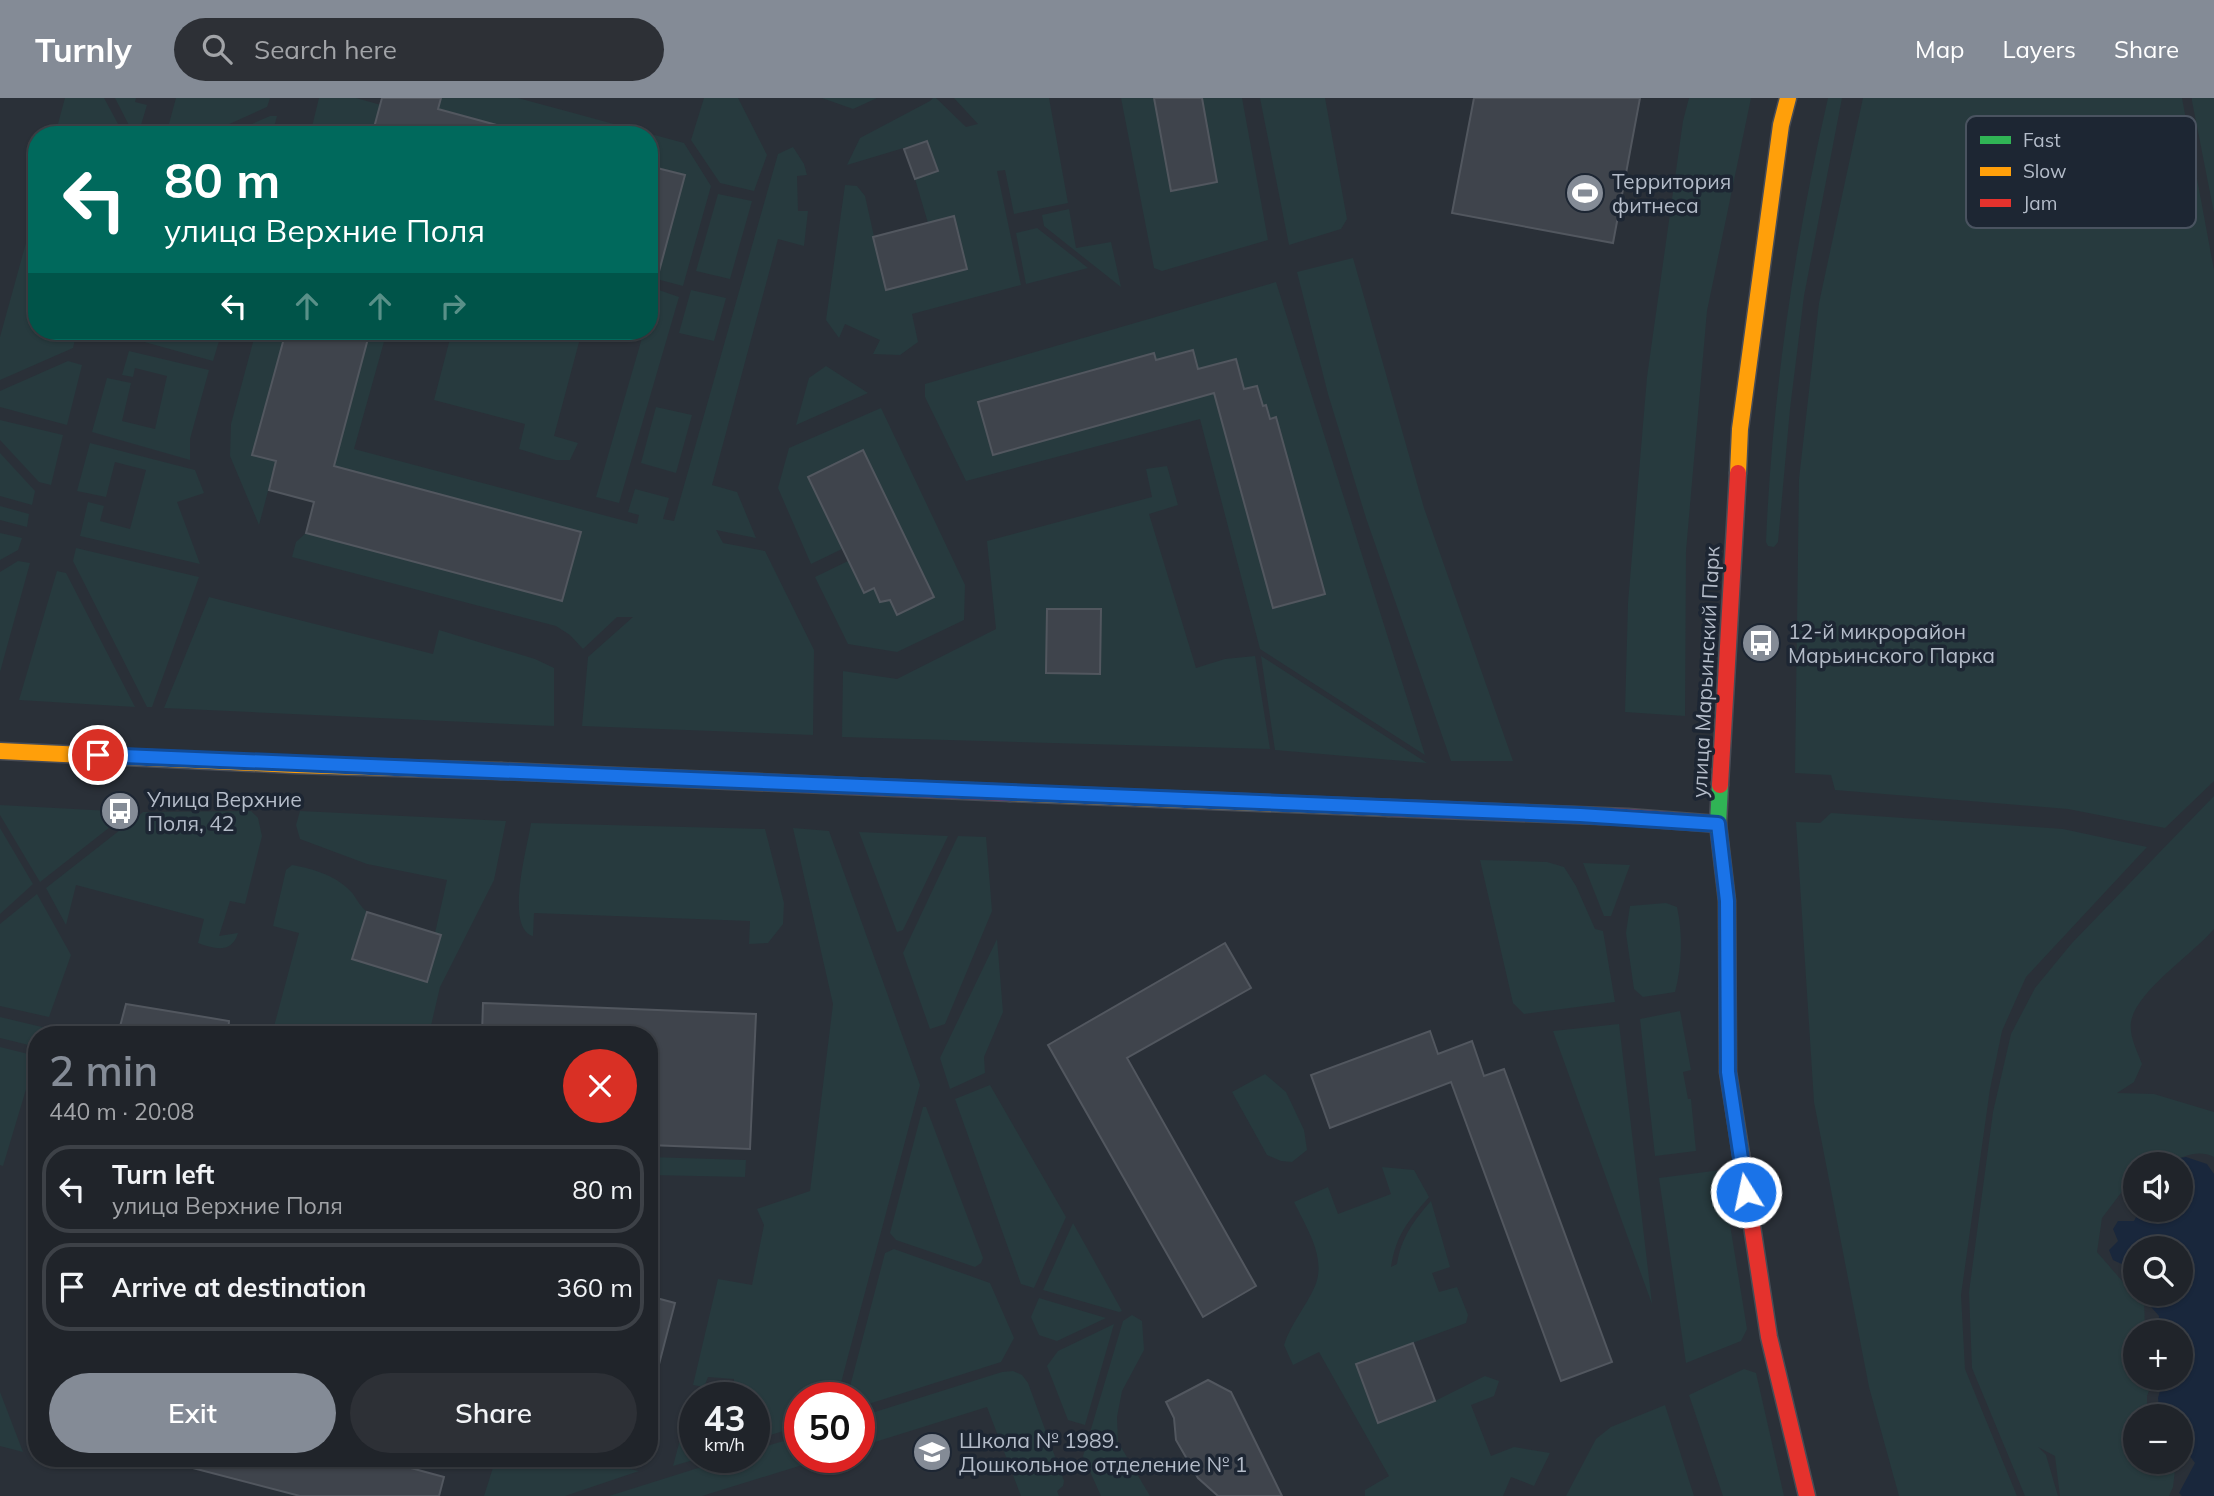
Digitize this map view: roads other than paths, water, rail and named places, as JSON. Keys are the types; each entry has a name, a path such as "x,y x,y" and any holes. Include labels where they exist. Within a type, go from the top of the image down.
{"street":[{"name":"улица Марьинский Парк","path":"1788,98 1781,125 1740,429 1718,824 1727,901 1730,1084 1769,1337 1807,1496"},
{"path":"0,751 1560,814 1718,824"}],"water":[{"path":"2193,1159 2207,1164 2214,1174 2214,1496 2182,1496 2179,1493 2189,1474 2193,1474 2195,1463 2193,1404 2159,1404 2160,1390 2193,1390 2193,1320 2159,1320 2159,1316 2150,1306 2193,1306 2193,1236 2123,1236 2123,1265 2113,1260 2109,1250 2118,1241 2113,1229 2118,1221 2193,1222"}],"place":[{"name":"Территория фитнеса","path":"1585,193"},
{"name":"12-й микрорайон Марьинского Парка","path":"1761,643"},
{"name":"Улица Верхние Поля, 42","path":"120,811"},
{"name":"Школа № 1989. Дошкольное отделение № 1","path":"932,1452"}]}
